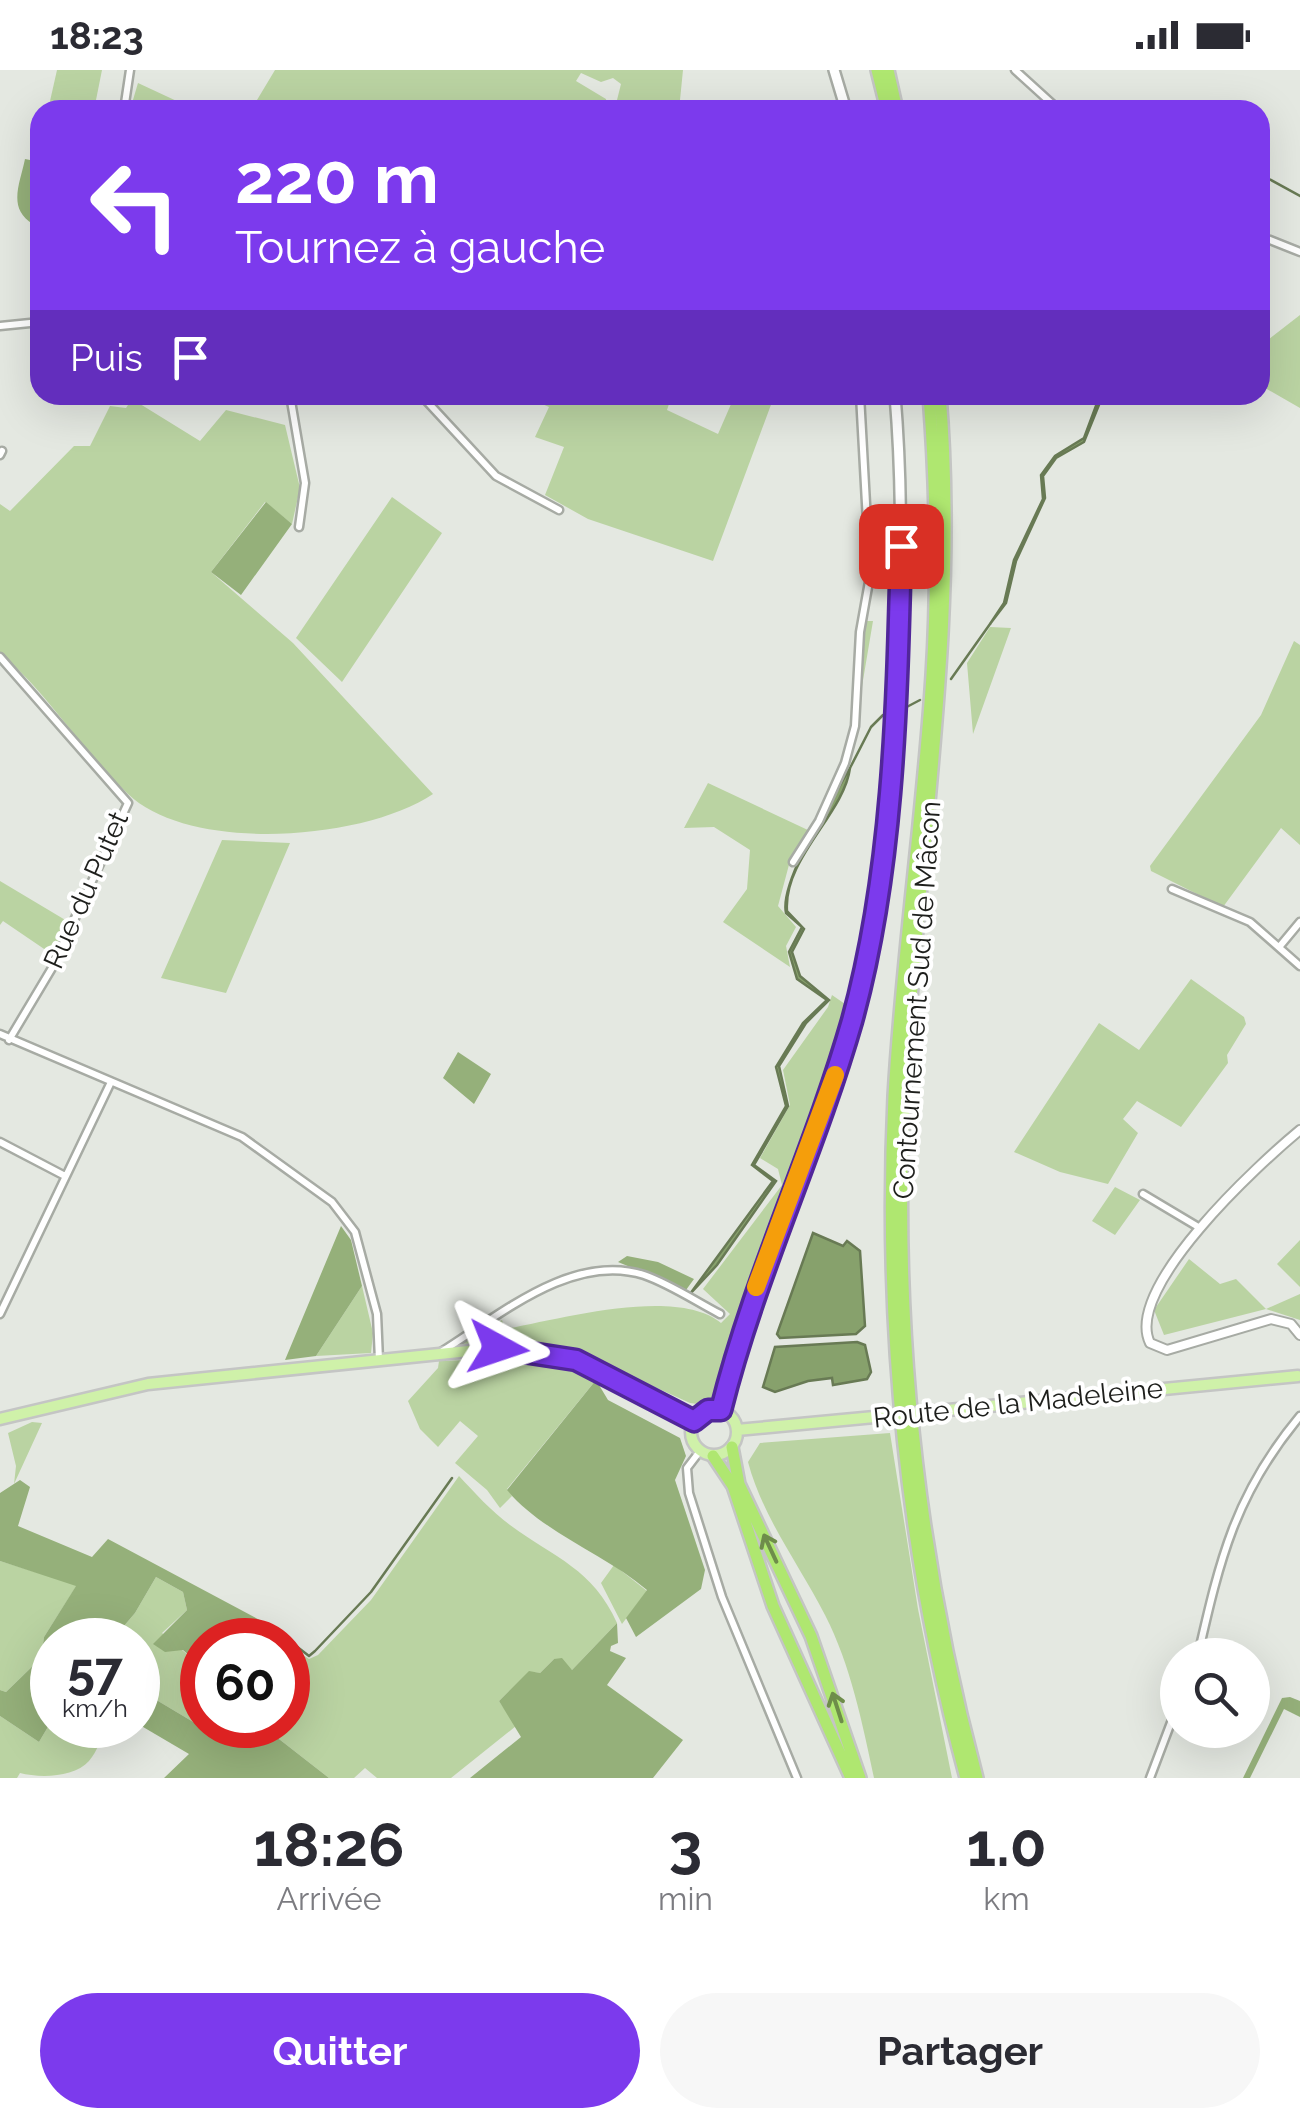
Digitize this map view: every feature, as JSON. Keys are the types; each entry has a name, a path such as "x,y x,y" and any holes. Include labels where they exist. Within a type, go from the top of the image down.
{"highway":[{"path":"877,70 884,100"},
{"path":"888,70 895,100"},
{"name":"Contournement Sud de Mâcon","path":"930,405 934,633 896,1071 892,1270 900,1412 914,1524 937,1655 966,1778"},
{"name":"Contournement Sud de Mâcon","path":"940,405 946,544 942,666 906,1076 902,1275 911,1417 926,1534 950,1666 977,1778"},
{"path":"732,1447 739,1484 811,1636 860,1778"},
{"path":"713,1456 733,1486 772,1606 851,1778"}],"main road":[{"path":"834,70 843,100"},
{"path":"721,1410 750,1306 836,1072 869,942 883,843 900,616 901,466 896,405"},
{"path":"0,1418 148,1384 498,1348 556,1354 614,1376 694,1421"},
{"name":"Route de la Madeleine","path":"737,1430 1300,1376"},
{"path":"708,1410 721,1410 732,1417 737,1430 732,1447 713,1456 700,1450 692,1437 694,1421 708,1410"}],"street":[{"path":"126,100 130,70"},
{"path":"1016,70 1049,100"},
{"path":"1270,240 1300,252"},
{"path":"0,326 30,323"},
{"path":"292,405 305,483 299,527"},
{"path":"430,405 491,470 560,510"},
{"path":"793,862 819,821 845,763 856,726 860,632 870,576 861,405"},
{"name":"Rue du Putet","path":"0,657 128,802 52,968 9,1040"},
{"path":"1172,889 1250,922 1300,966"},
{"path":"1280,946 1300,922"},
{"path":"0,1034 242,1137 332,1202 355,1232 377,1314 379,1360"},
{"path":"0,1314 111,1082"},
{"path":"1300,1130 1200,1228 1145,1318 1150,1343 1167,1350 1281,1320 1300,1335"},
{"path":"0,1142 65,1176"},
{"path":"1143,1194 1200,1228"},
{"path":"440,1352 570,1276 602,1268 646,1276 720,1314"},
{"path":"1202,1638 1231,1528 1265,1459 1300,1416"},
{"path":"700,1450 686,1468 689,1493 722,1597 799,1777"},
{"path":"1150,1778 1161,1748"}],"shaded area":[{"path":"57,70 102,70 96,100 50,100"},
{"path":"275,70 683,70 680,100 617,100 621,84 613,78 601,82 581,73 576,81 606,100 257,100"},
{"path":"138,83 175,100 133,100"},
{"path":"25,159 30,160 30,222 20,211 18,186"},
{"path":"1300,315 1300,408 1270,391 1270,338"},
{"path":"142,405 200,441 226,410 285,425 300,488 292,524 265,502 211,572 293,643 433,794 403,810 323,830 279,834 193,826 156,813 128,794 0,653 0,504 10,511 74,446 90,446 110,406"},
{"path":"544,405 669,405 667,410 718,434 731,405 771,405 713,561 588,519 545,495 564,447 535,437 549,407"},
{"path":"1099,405 1084,442 1056,458 1043,476 1045,498 1016,561 1006,603 990,624 1004,603 1014,560 1043,499 1041,475 1055,456 1084,438"},
{"path":"392,497 442,533 342,682 296,638"},
{"path":"266,502 292,524 241,595 211,572"},
{"path":"865,621 873,621 858,710 863,633"},
{"path":"990,627 1011,628 973,734 967,663"},
{"path":"1294,641 1300,645 1300,845 1281,828 1223,907 1151,871 1150,866 1261,715"},
{"path":"850,768 837,802 795,872"},
{"path":"708,783 810,831 790,861 778,906 796,927 786,946 790,967 723,922 747,889 750,850 714,827 684,828"},
{"path":"222,840 290,843 226,993 161,978"},
{"path":"793,875 787,911 804,929 792,952 800,976 829,1000 806,1023 779,1066 788,1106 754,1165 776,1181 717,1265 690,1294 773,1181 752,1165 786,1106 776,1067 803,1023 827,1000 797,979 789,952 802,927 786,913"},
{"path":"0,881 67,921 53,955 3,921 0,925"},
{"path":"1191,979 1244,1017 1246,1024 1227,1055 1228,1063 1181,1127 1137,1101 1123,1119 1138,1133 1108,1184 1060,1172 1014,1152 1099,1023 1139,1050"},
{"path":"832,995 845,1004 835,1046 715,1396 705,1405 690,1403 571,1349 528,1341 461,1344 502,1320 505,1329 617,1308 676,1307 701,1312 721,1323 730,1314 703,1289 782,1185 778,1169 760,1158 790,1105 783,1070 828,1007"},
{"path":"458,1052 491,1074 474,1104 443,1078"},
{"path":"1115,1187 1140,1200 1115,1235 1092,1221"},
{"path":"341,1226 351,1240 362,1286 316,1356 285,1360"},
{"path":"813,1233 843,1246 847,1241 860,1251 865,1326 856,1334 780,1338 777,1334"},
{"path":"1300,1240 1300,1287 1277,1264"},
{"path":"627,1256 658,1262 694,1279 686,1290 618,1262"},
{"path":"1189,1259 1220,1284 1236,1279 1266,1309 1164,1335 1154,1310"},
{"path":"362,1286 373,1333 371,1353 316,1356"},
{"path":"1300,1294 1300,1320 1266,1309"},
{"path":"857,1342 865,1345 871,1372 867,1379 833,1385 832,1378 808,1381 775,1392 763,1387 775,1347"},
{"path":"521,1358 553,1363 596,1380 507,1489 512,1496 500,1508 487,1490 455,1463 478,1436 460,1421 438,1447 420,1429 408,1401 438,1368 439,1361"},
{"path":"596,1380 608,1400 680,1438 686,1456 675,1480 705,1570 701,1589 636,1637 626,1618 647,1590 538,1519 507,1490"},
{"path":"32,1422 42,1423 14,1484 16,1466 8,1433"},
{"path":"890,1433 918,1609 952,1778 874,1778 842,1654 815,1596 772,1522 748,1462 760,1443"},
{"path":"459,1476 503,1520 584,1577 617,1623 572,1670 554,1659 540,1673 529,1672 499,1701 516,1726 451,1778 377,1778 365,1768 354,1778 329,1778 291,1748 310,1748 310,1659 371,1600"},
{"path":"20,1480 30,1487 18,1526 92,1557 108,1539 256,1618 180,1618 180,1650 165,1652 160,1649 160,1637 187,1610 183,1592 156,1577 131,1618 56,1618 76,1586 0,1561 0,1493"},
{"path":"0,1561 77,1585 56,1618 30,1618 30,1669 6,1692 0,1690"},
{"path":"614,1565 647,1591 622,1624 601,1583"},
{"path":"156,1577 183,1592 187,1610 162,1633 180,1648 180,1714 160,1702 160,1618 131,1618"},
{"path":"617,1623 618,1643 610,1651 626,1658 607,1685 683,1740 653,1778 470,1778 521,1737 499,1701 529,1671 540,1673 554,1659 562,1658 572,1670"},
{"path":"30,1669 30,1736 0,1716 0,1690 6,1692"},
{"path":"1282,1698 1300,1701 1300,1717 1284,1709 1270,1737 1270,1723"},
{"path":"160,1702 180,1714 180,1748 291,1748 329,1778 164,1778 189,1754 160,1737"},
{"path":"0,1716 30,1736 30,1748 97,1748 83,1767 66,1774 20,1773 17,1778 0,1778"},
{"path":"1258,1748 1265,1748 1250,1778 1243,1778"}],"waterway":[{"path":"1270,180 1300,196"},
{"path":"951,679 990,624"},
{"path":"901,710 920,700"},
{"path":"850,768 871,727 883,715"},
{"path":"310,1655 371,1592 452,1478"}],"slow traffic":[{"path":"756,1287 835,1075"}],"route":[{"path":"498,1348 543,1351 576,1360 614,1376 694,1421 702,1412 721,1410 750,1306 836,1072 869,942 888,782 901,546"}]}
